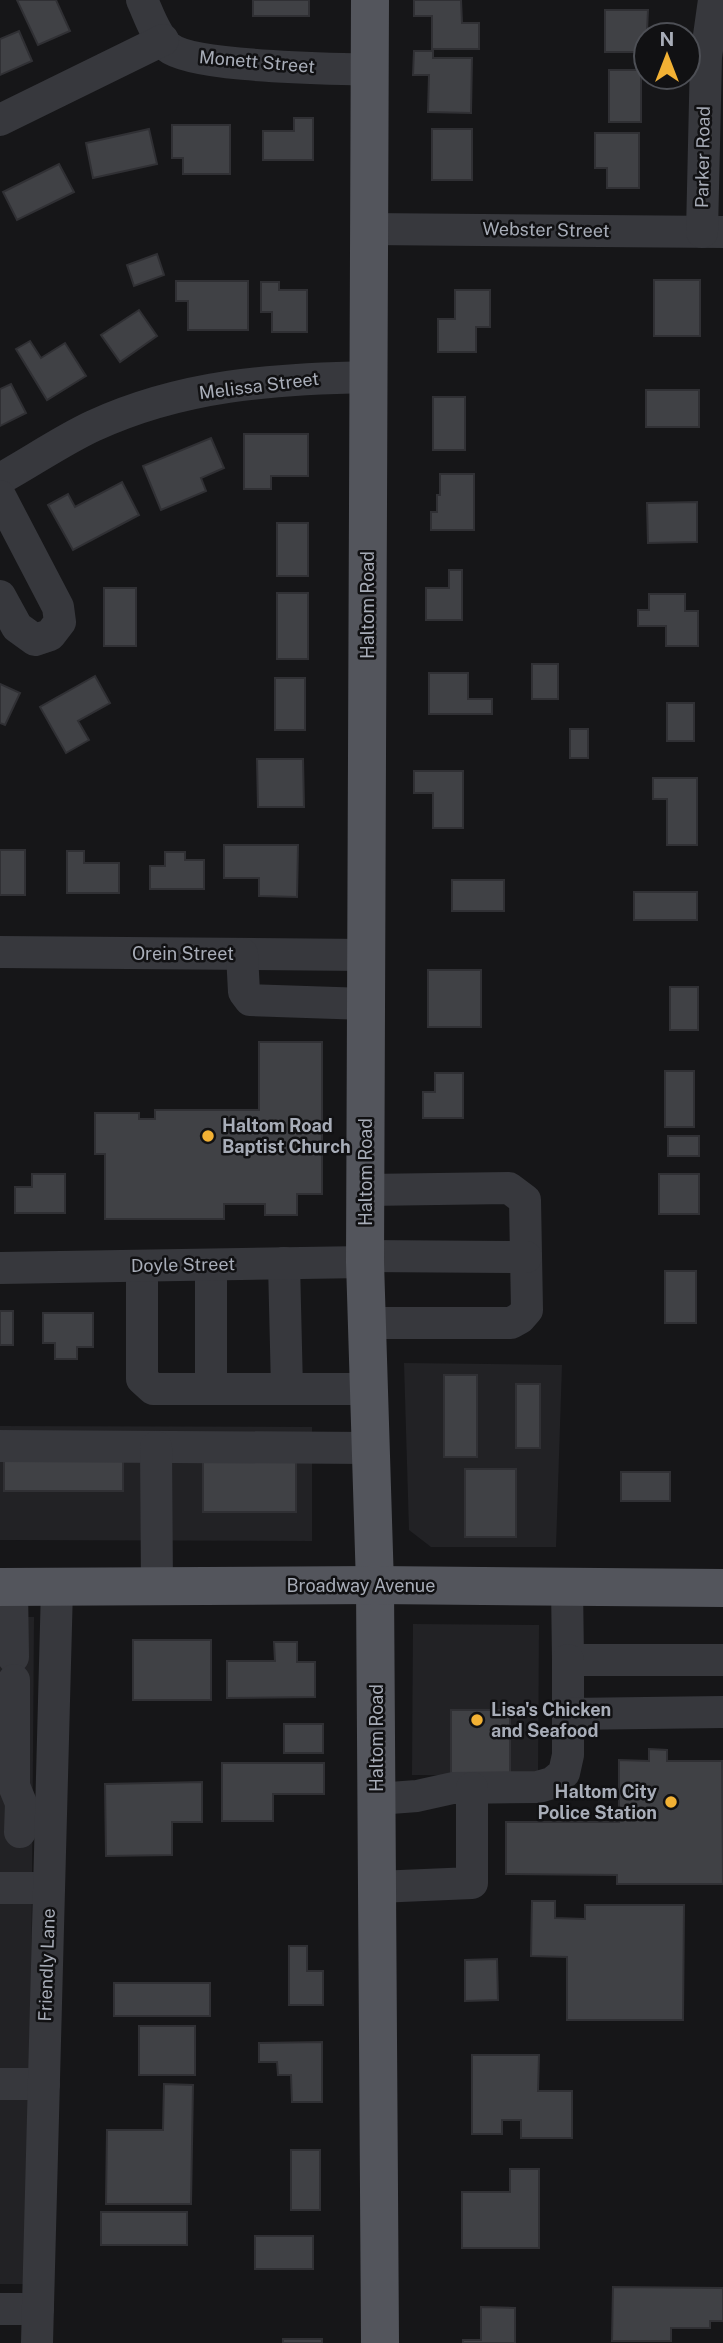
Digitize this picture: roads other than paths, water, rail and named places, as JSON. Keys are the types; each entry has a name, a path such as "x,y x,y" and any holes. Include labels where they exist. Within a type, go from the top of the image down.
{"main road":[{"name":"Haltom Road","path":"370,0 365,1259 375,1585 380,2343"},
{"name":"Broadway Avenue","path":"6,1587 375,1585 723,1588"}],"street":[{"path":"0,120 163,40 142,0"},
{"name":"Parker Road","path":"712,232 706,57 714,0"},
{"name":"Monett Street","path":"163,40 168,47 181,54 244,64 370,69"},
{"name":"Webster Street","path":"369,229 712,232"},
{"name":"Melissa Street","path":"0,479 93,426 161,401 214,387 277,380 369,377"},
{"path":"0,496 58,607 60,622 50,635 35,640 17,627 0,596"},
{"name":"Orein Street","path":"0,952 366,955"},
{"path":"242,954 244,992 250,1000 366,1004"},
{"path":"366,1189 509,1188 525,1200 527,1310 511,1323 367,1323"},
{"name":"Doyle Street","path":"0,1268 526,1257"},
{"path":"284,1263 287,1389"},
{"path":"211,1265 211,1389"},
{"path":"142,1266 142,1379 153,1389 369,1389"},
{"path":"0,1446 371,1448"},
{"path":"156,1447 157,1587"},
{"path":"377,1799 417,1796 453,1788 538,1787 552,1783 564,1773 568,1755 567,1586"},
{"path":"6,1587 14,1668 14,1786 21,1803 24,1832"},
{"name":"Friendly Lane","path":"37,2343 49,1888 24,1832 57,1588"},
{"path":"568,1660 723,1660"},
{"path":"568,1714 723,1712"},
{"path":"377,1887 472,1883 472,1788"},
{"path":"0,1888 49,1888"},
{"path":"0,2084 44,2084"},
{"path":"0,2309 38,2309"}],"place":[{"name":"Haltom Road Baptist Church","path":"208,1136"},
{"name":"Lisa's Chicken and Seafood","path":"477,1720"},
{"name":"Haltom City Police Station","path":"671,1802"}]}
